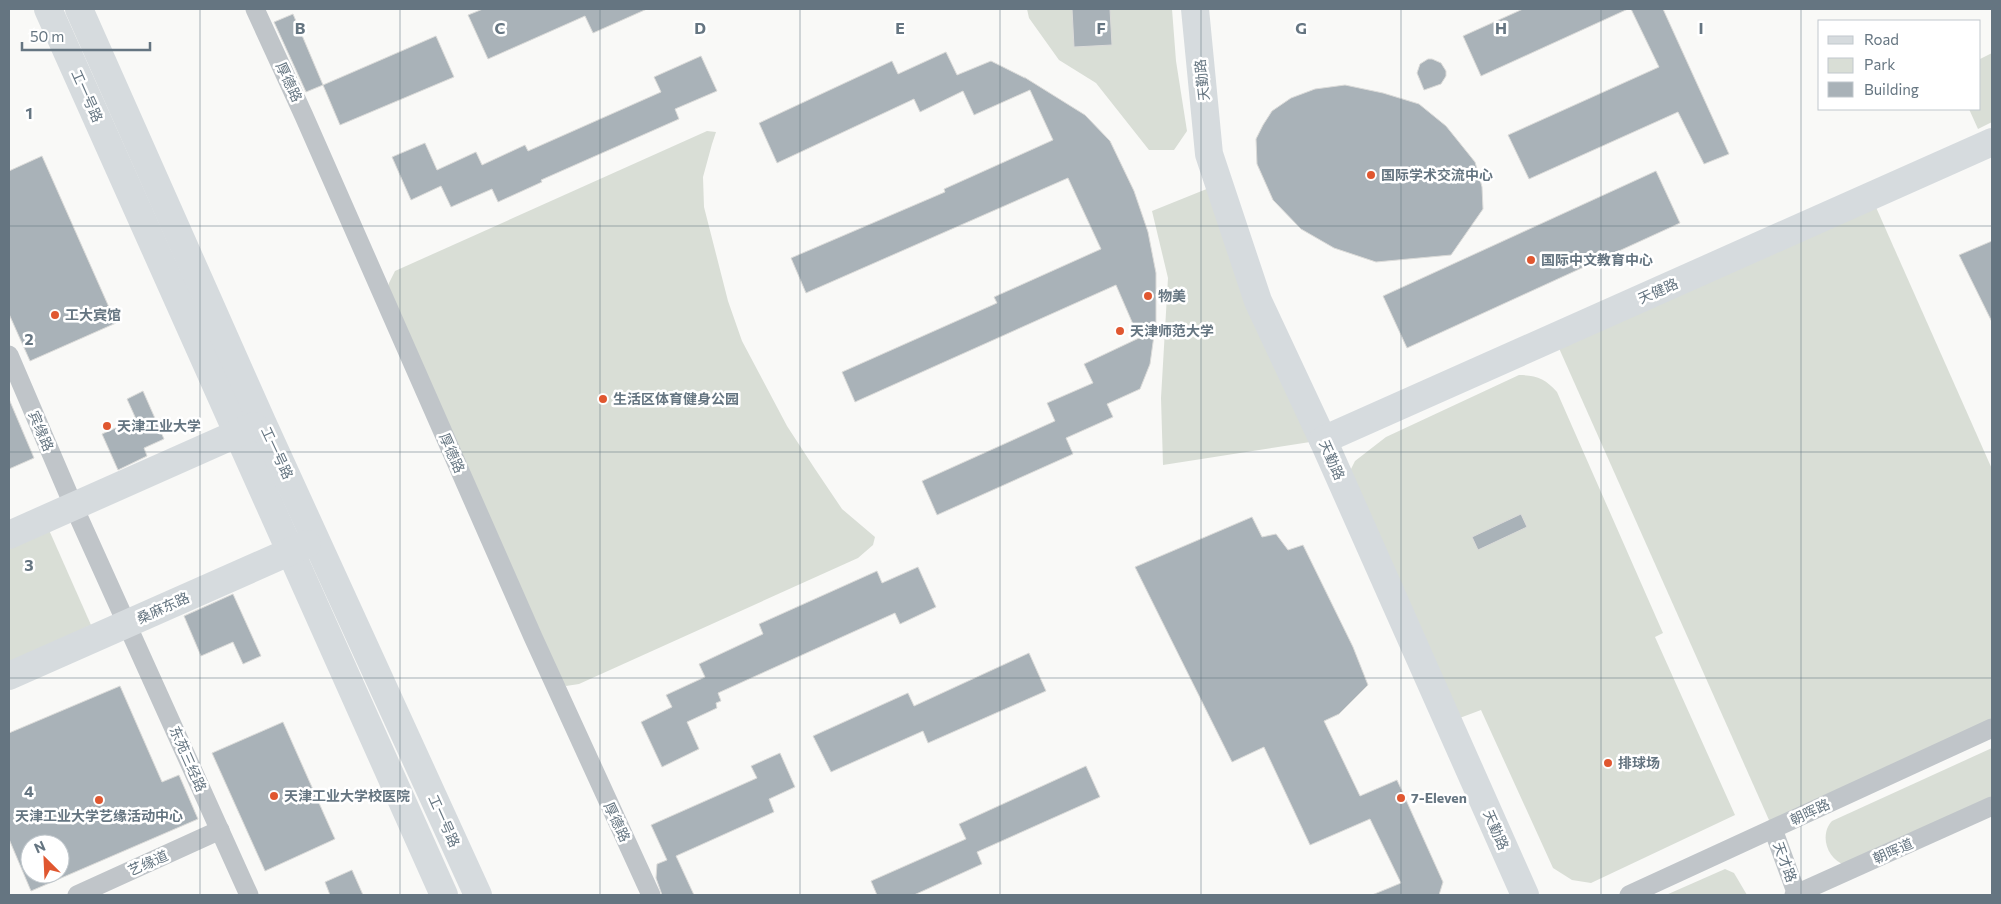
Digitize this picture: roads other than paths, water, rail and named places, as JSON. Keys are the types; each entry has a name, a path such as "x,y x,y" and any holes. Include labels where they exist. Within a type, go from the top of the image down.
{"street":[{"name":"工一号路","path":"48,9 444,895"},
{"name":"工一号路","path":"79,9 262,422 478,895"},
{"name":"厚德路","path":"255,9 518,602 651,895"},
{"name":"天勤路","path":"1194,9 1209,154 1258,301 1323,440 1525,895"},
{"name":"天健路","path":"1323,440 1992,142"},
{"name":"宾缘路","path":"9,355 74,507 128,623"},
{"path":"9,535 262,422"},
{"name":"桑麻东路","path":"9,676 317,540"},
{"name":"东苑三经路","path":"128,623 249,895"},
{"name":"朝晖路","path":"1628,895 1992,728"},
{"name":"朝晖道","path":"1796,895 1992,806"},
{"name":"天才路","path":"1773,829 1796,895"},
{"name":"艺缘道","path":"77,895 220,830"}],"place":[{"name":"国际学术交流中心","path":"1371,175"},
{"name":"国际中文教育中心","path":"1531,260"},
{"name":"物美","path":"1148,296"},
{"name":"工大宾馆","path":"55,315"},
{"name":"天津师范大学","path":"1120,331"},
{"name":"生活区体育健身公园","path":"603,399"},
{"name":"天津工业大学","path":"107,426"},
{"name":"排球场","path":"1608,763"},
{"name":"天津工业大学校医院","path":"274,796"},
{"name":"7-Eleven","path":"1401,798"},
{"name":"天津工业大学艺缘活动中心","path":"99,800"}]}
